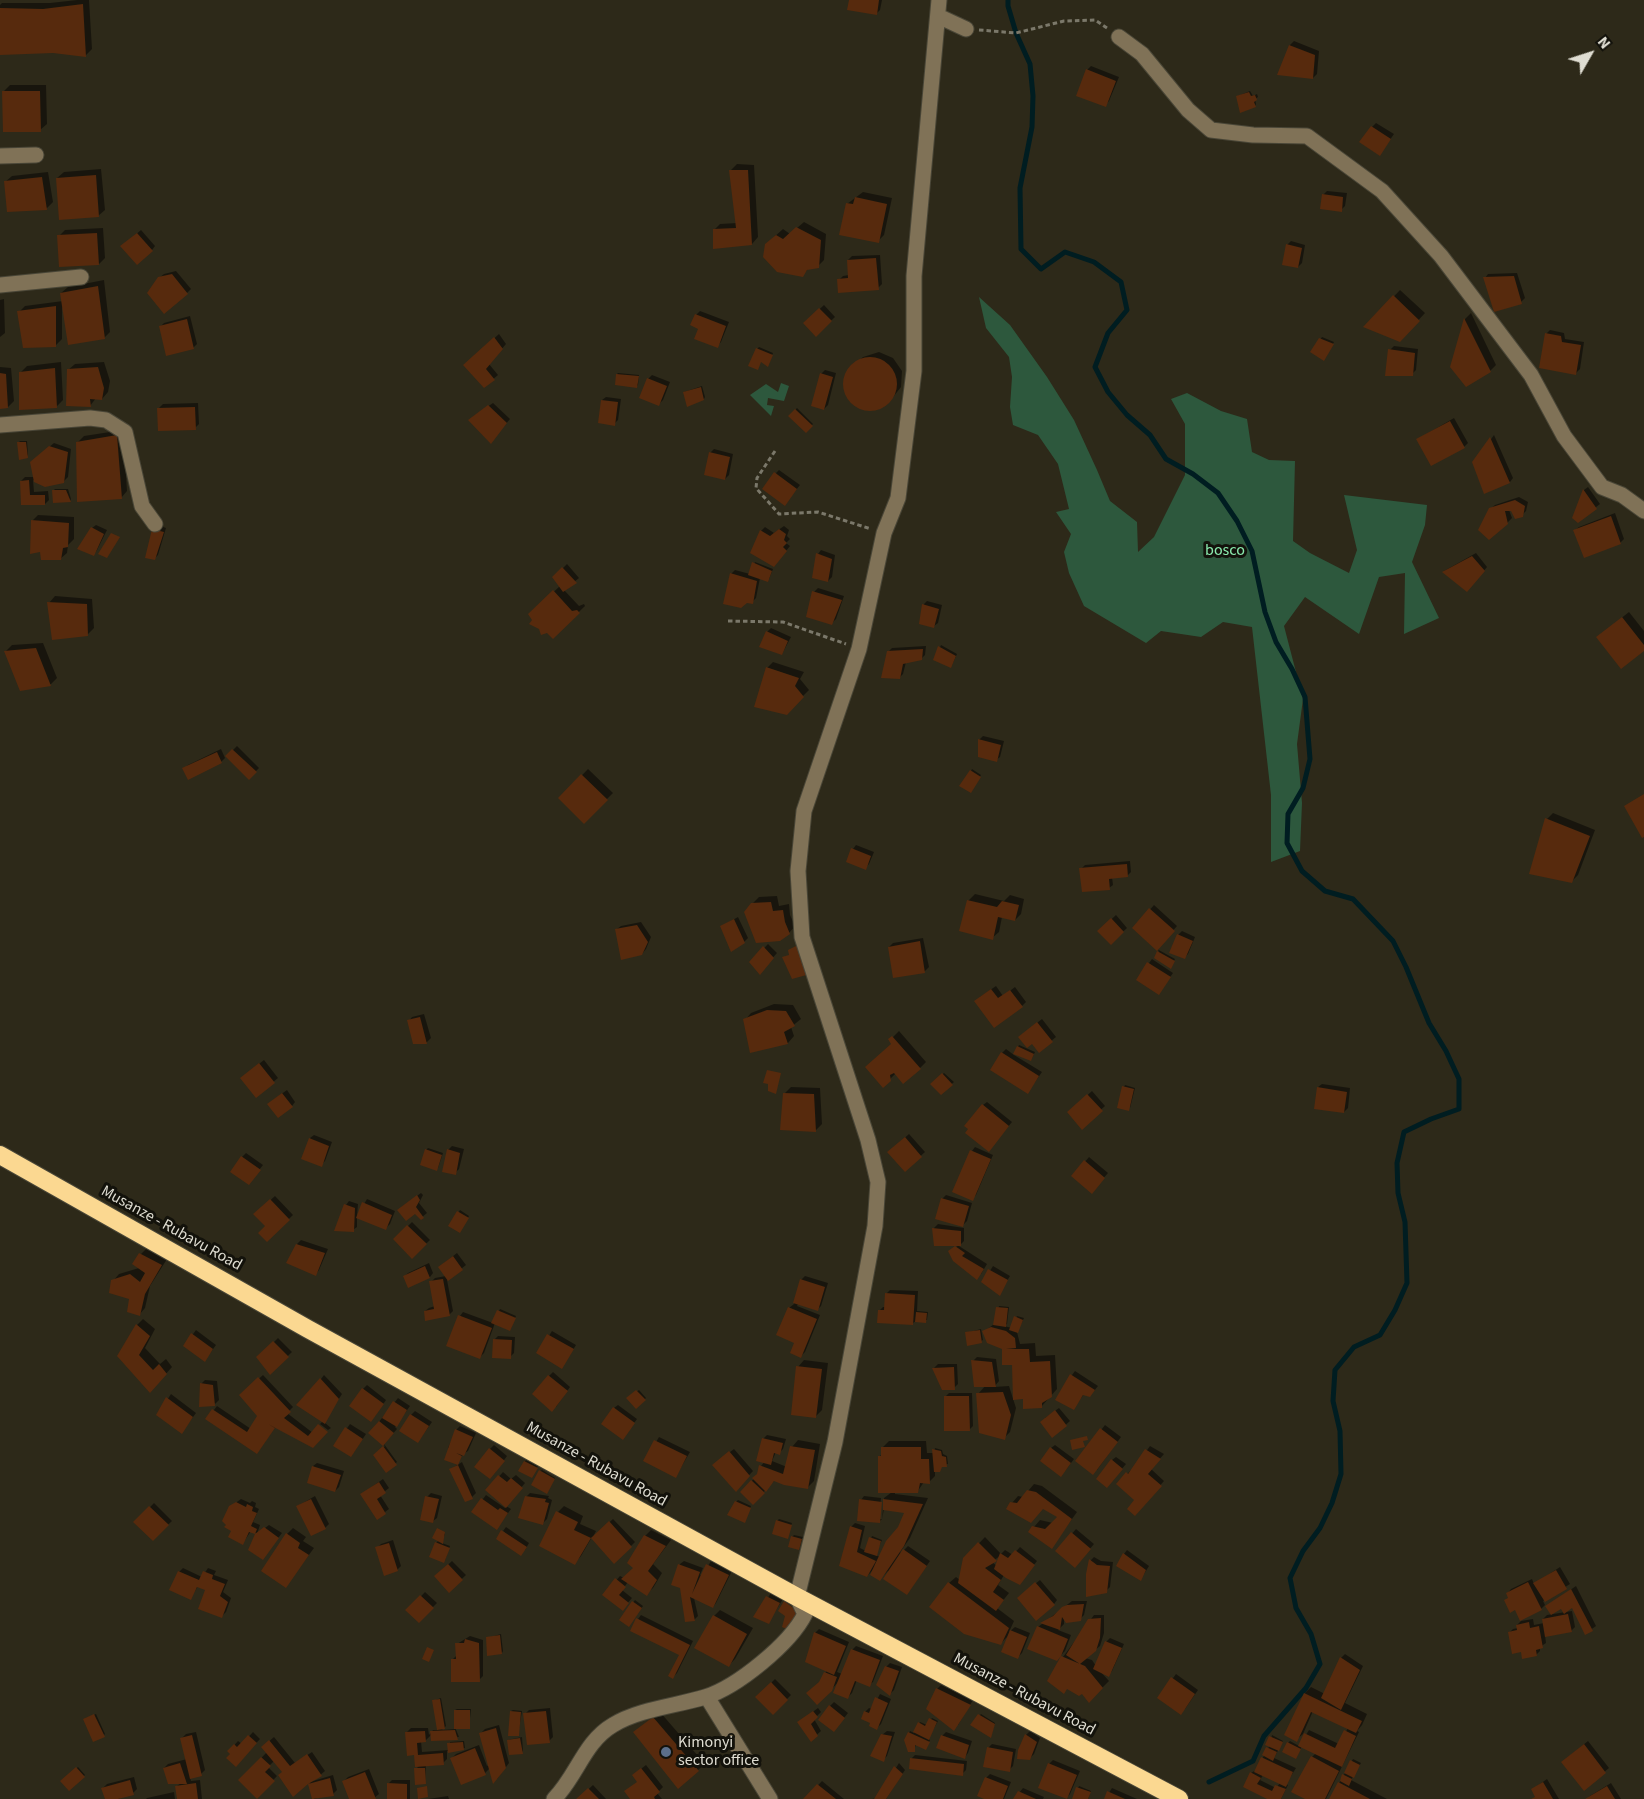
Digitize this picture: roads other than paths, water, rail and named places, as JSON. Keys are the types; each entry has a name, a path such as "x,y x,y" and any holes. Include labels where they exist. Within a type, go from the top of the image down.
{"highway":[{"name":"Musanze - Rubavu Road","path":"0,1155 308,1329 797,1597 1179,1799"}],"street":[{"path":"554,1799 564,1788 593,1740 614,1724 648,1711 707,1697 742,1677 776,1650 798,1628 805,1614 797,1597 835,1442 875,1226 878,1182 868,1140 802,937 798,871 804,811 859,649 884,533 898,498 914,372 914,276 939,0"},
{"path":"938,16 966,29"},
{"path":"1119,37 1142,54 1188,110 1211,130 1253,135 1307,136 1382,191 1441,256 1531,375 1564,436 1602,487 1622,495 1644,511"},
{"path":"0,156 36,155"},
{"path":"0,285 81,277"},
{"path":"0,425 90,418 106,420 125,432 142,506 154,524"},
{"path":"707,1697 770,1799"}],"waterway":[{"path":"1008,0 1016,33 1030,64 1033,96 1032,127 1020,188 1021,249 1041,269 1065,252 1094,262 1121,282 1127,310 1108,333 1095,367 1108,392 1127,415 1150,435 1166,459 1193,474 1218,493 1237,521 1252,551 1265,612 1276,642 1305,697 1310,759 1303,788 1288,814 1287,843 1302,871 1325,891 1353,899 1393,941 1429,1023 1459,1079 1459,1109 1404,1132 1397,1163 1398,1193 1405,1222 1407,1283 1380,1335 1354,1347 1335,1370 1333,1401 1340,1431 1341,1474 1332,1503 1320,1528 1303,1551 1290,1578 1296,1608 1311,1634 1320,1664 1306,1688 1264,1736 1253,1761 1209,1782"}],"place":[{"name":"Kimonyi sector office","path":"666,1752"}],"park label":[{"name":"bosco","path":"1225,551"}]}
